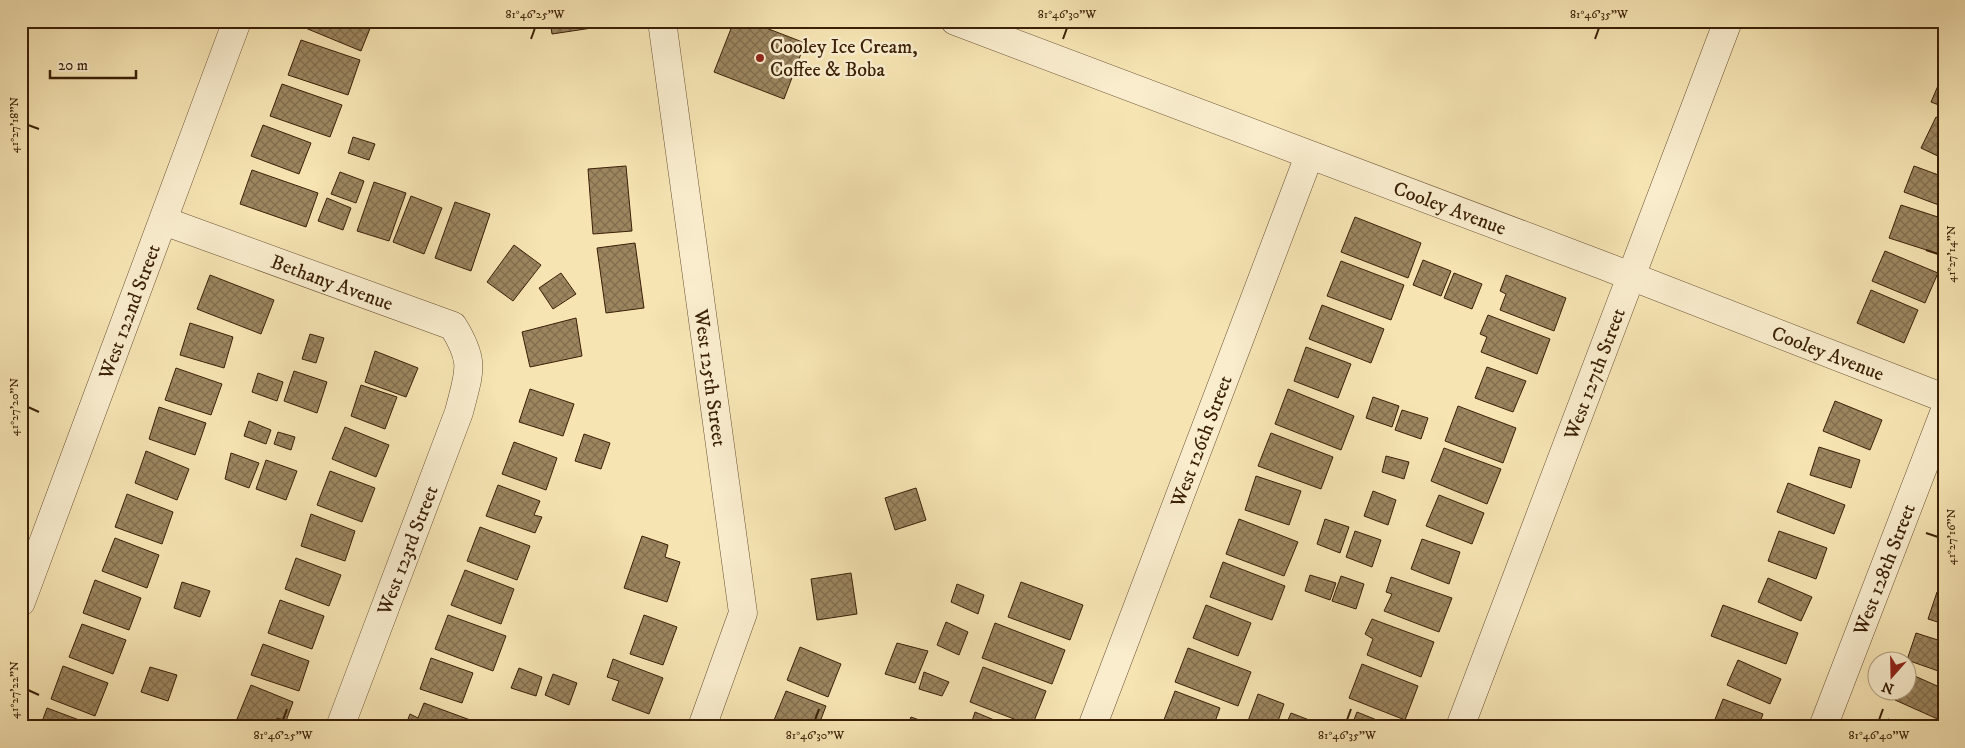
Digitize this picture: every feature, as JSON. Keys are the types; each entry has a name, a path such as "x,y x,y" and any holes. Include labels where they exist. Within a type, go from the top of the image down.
{"street":[{"name":"West 122nd Street","path":"21,602 237,21"},
{"name":"West 125th Street","path":"662,21 743,613 702,727"},
{"name":"Cooley Avenue","path":"955,21 1016,31 1309,156 1631,276 1944,398"},
{"name":"West 127th Street","path":"1460,727 1728,21"},
{"name":"West 126th Street","path":"1092,727 1309,156"},
{"name":"Bethany Avenue","path":"164,221 453,326 467,349 469,371"},
{"name":"West 123rd Street","path":"340,727 459,412 469,371"},
{"name":"West 128th Street","path":"1823,727 1944,413"}],"building":[{"path":"306,21 373,21 361,51 303,27"},
{"path":"550,21 624,21 625,23 552,34"},
{"name":"Cooley Ice Cream, Coffee & Boba","path":"734,21 748,21 805,43 784,99 714,72"},
{"path":"301,40 360,60 348,95 288,75"},
{"path":"1944,74 1944,107 1931,102"},
{"path":"282,84 342,105 330,137 270,116"},
{"path":"1936,117 1944,121 1944,159 1921,148"},
{"path":"263,125 311,143 299,174 251,156"},
{"path":"353,137 375,144 369,160 348,153"},
{"path":"626,166 632,231 593,234 588,169"},
{"path":"1914,166 1944,177 1944,207 1904,192"},
{"path":"252,170 318,193 306,227 240,204"},
{"path":"340,172 364,181 356,203 331,194"},
{"path":"374,182 406,193 389,241 357,231"},
{"path":"411,196 442,208 424,254 393,242"},
{"path":"327,198 351,208 343,230 318,221"},
{"path":"455,202 490,214 471,271 435,258"},
{"path":"1901,205 1944,219 1942,255 1889,238"},
{"path":"1355,217 1421,243 1408,278 1341,252"},
{"path":"635,243 644,308 606,313 597,248"},
{"path":"514,245 541,265 513,301 487,282"},
{"path":"1885,251 1938,273 1925,303 1872,281"},
{"path":"1423,260 1451,271 1441,296 1413,285"},
{"path":"1341,261 1404,285 1391,320 1327,296"},
{"path":"561,273 576,294 553,309 539,288"},
{"path":"1454,273 1482,284 1472,309 1444,298"},
{"path":"210,275 274,300 261,334 197,309"},
{"path":"1506,275 1566,298 1554,331 1500,310 1506,294 1500,291"},
{"path":"1871,290 1918,310 1904,343 1857,323"},
{"path":"1322,305 1384,329 1371,363 1309,339"},
{"path":"1488,315 1550,339 1537,374 1481,352 1487,337 1480,334"},
{"path":"576,318 582,356 530,367 522,332"},
{"path":"190,323 233,337 224,368 180,355"},
{"path":"310,334 324,338 316,363 302,359"},
{"path":"1306,347 1351,364 1338,398 1294,381"},
{"path":"375,351 418,368 406,397 365,382"},
{"path":"1487,367 1526,381 1513,412 1475,398"},
{"path":"176,368 222,384 211,415 165,400"},
{"path":"294,371 327,382 317,413 284,401"},
{"path":"258,373 283,382 277,401 252,392"},
{"path":"361,385 397,397 385,429 351,416"},
{"path":"530,389 574,404 563,436 519,422"},
{"path":"1288,389 1354,416 1341,450 1275,424"},
{"path":"1373,397 1399,406 1392,427 1366,418"},
{"path":"1835,401 1882,420 1870,450 1823,431"},
{"path":"1458,406 1516,428 1503,463 1445,441"},
{"path":"159,407 206,423 195,455 149,439"},
{"path":"1402,410 1428,418 1421,439 1395,430"},
{"path":"249,421 271,430 266,444 244,436"},
{"path":"345,427 389,445 376,477 332,459"},
{"path":"278,432 295,437 291,450 274,444"},
{"path":"1271,433 1333,457 1321,489 1258,466"},
{"path":"584,434 610,443 601,469 575,461"},
{"path":"514,442 557,458 546,490 502,474"},
{"path":"1819,447 1860,460 1851,488 1810,475"},
{"path":"1444,448 1501,469 1487,504 1431,481"},
{"path":"146,451 189,469 177,500 135,483"},
{"path":"231,453 259,463 249,488 225,479"},
{"path":"1386,456 1409,462 1404,479 1382,472"},
{"path":"266,460 297,471 286,500 256,489"},
{"path":"330,471 375,488 362,522 317,505"},
{"path":"1256,476 1301,491 1289,525 1245,510"},
{"path":"1788,483 1845,505 1834,534 1777,512"},
{"path":"498,485 540,501 534,515 542,517 535,533 486,516"},
{"path":"916,488 926,520 895,530 885,498"},
{"path":"1373,491 1396,500 1388,525 1364,516"},
{"path":"127,494 173,512 162,544 115,527"},
{"path":"1439,495 1484,513 1472,544 1426,526"},
{"path":"311,514 355,531 345,561 301,546"},
{"path":"1239,519 1298,542 1284,576 1226,554"},
{"path":"1325,519 1349,527 1340,553 1317,544"},
{"path":"480,527 530,546 517,580 467,561"},
{"path":"1355,531 1381,540 1372,567 1346,557"},
{"path":"1779,531 1827,548 1816,579 1768,561"},
{"path":"642,536 668,545 665,557 680,562 667,602 624,588"},
{"path":"115,538 159,555 147,588 102,571"},
{"path":"1422,539 1460,552 1449,584 1411,569"},
{"path":"296,558 341,575 329,606 285,589"},
{"path":"1223,562 1285,586 1272,620 1210,597"},
{"path":"465,570 514,589 501,624 451,605"},
{"path":"851,573 857,614 817,620 811,579"},
{"path":"1310,575 1336,583 1330,600 1305,591"},
{"path":"1341,576 1364,584 1356,609 1332,601"},
{"path":"1391,577 1452,598 1439,632 1384,611 1392,594 1386,592"},
{"path":"1768,578 1812,597 1801,621 1758,602"},
{"path":"95,580 141,598 129,630 83,613"},
{"path":"182,582 210,591 200,617 174,608"},
{"path":"1021,582 1083,605 1070,640 1008,617"},
{"path":"957,584 984,595 978,614 951,602"},
{"path":"1937,592 1944,594 1944,624 1928,619"},
{"path":"280,600 324,616 312,649 268,633"},
{"path":"1206,605 1251,623 1238,656 1193,638"},
{"path":"1723,605 1798,633 1786,664 1711,636"},
{"path":"448,615 506,636 493,671 435,649"},
{"path":"644,615 677,627 663,665 630,654"},
{"path":"1372,619 1434,642 1421,677 1367,655 1373,639 1365,634"},
{"path":"946,622 968,632 959,655 937,645"},
{"path":"995,623 1065,650 1052,684 982,658"},
{"path":"82,624 126,640 113,674 69,657"},
{"path":"1916,633 1944,642 1944,673 1918,664 1918,650 1910,650"},
{"path":"897,643 928,651 915,683 885,674"},
{"path":"263,644 309,661 299,691 251,675"},
{"path":"800,647 841,664 828,697 787,680"},
{"path":"1188,648 1251,672 1238,706 1175,682"},
{"path":"431,658 473,673 462,703 420,689"},
{"path":"613,659 663,678 649,714 612,700 619,681 607,677"},
{"path":"1738,660 1781,679 1770,704 1727,685"},
{"path":"1362,664 1418,686 1405,720 1349,698"},
{"path":"63,666 108,683 95,716 51,699"},
{"path":"150,667 177,675 168,701 141,692"},
{"path":"983,667 1046,691 1032,726 970,702"},
{"path":"519,668 542,677 536,696 511,688"},
{"path":"924,672 949,682 942,696 919,689"},
{"path":"553,674 577,683 569,705 545,695"},
{"path":"1918,677 1944,689 1942,721 1895,700 1918,700"},
{"path":"251,685 293,702 286,721 277,718 274,727 257,727 237,719"},
{"path":"786,691 826,706 818,727 778,727 772,725"},
{"path":"1175,691 1220,708 1213,727 1162,725"},
{"path":"1258,694 1284,704 1276,727 1265,727 1248,721"},
{"path":"1723,699 1763,714 1758,727 1712,727"},
{"path":"424,703 473,721 471,727 405,727 410,714 418,718"},
{"path":"47,708 98,727 40,727"},
{"path":"975,712 1011,727 970,727"},
{"path":"1357,712 1394,727 1351,727"},
{"path":"1291,713 1317,723 1315,727 1285,727"},
{"path":"911,717 933,725 932,727 907,727"},
{"path":"1888,719 1910,727 1885,727"},
{"path":"135,722 149,727 133,727"},
{"path":"600,722 616,727 598,727"}],"place":[{"name":"Cooley Ice Cream, Coffee & Boba","path":"760,58"}]}
